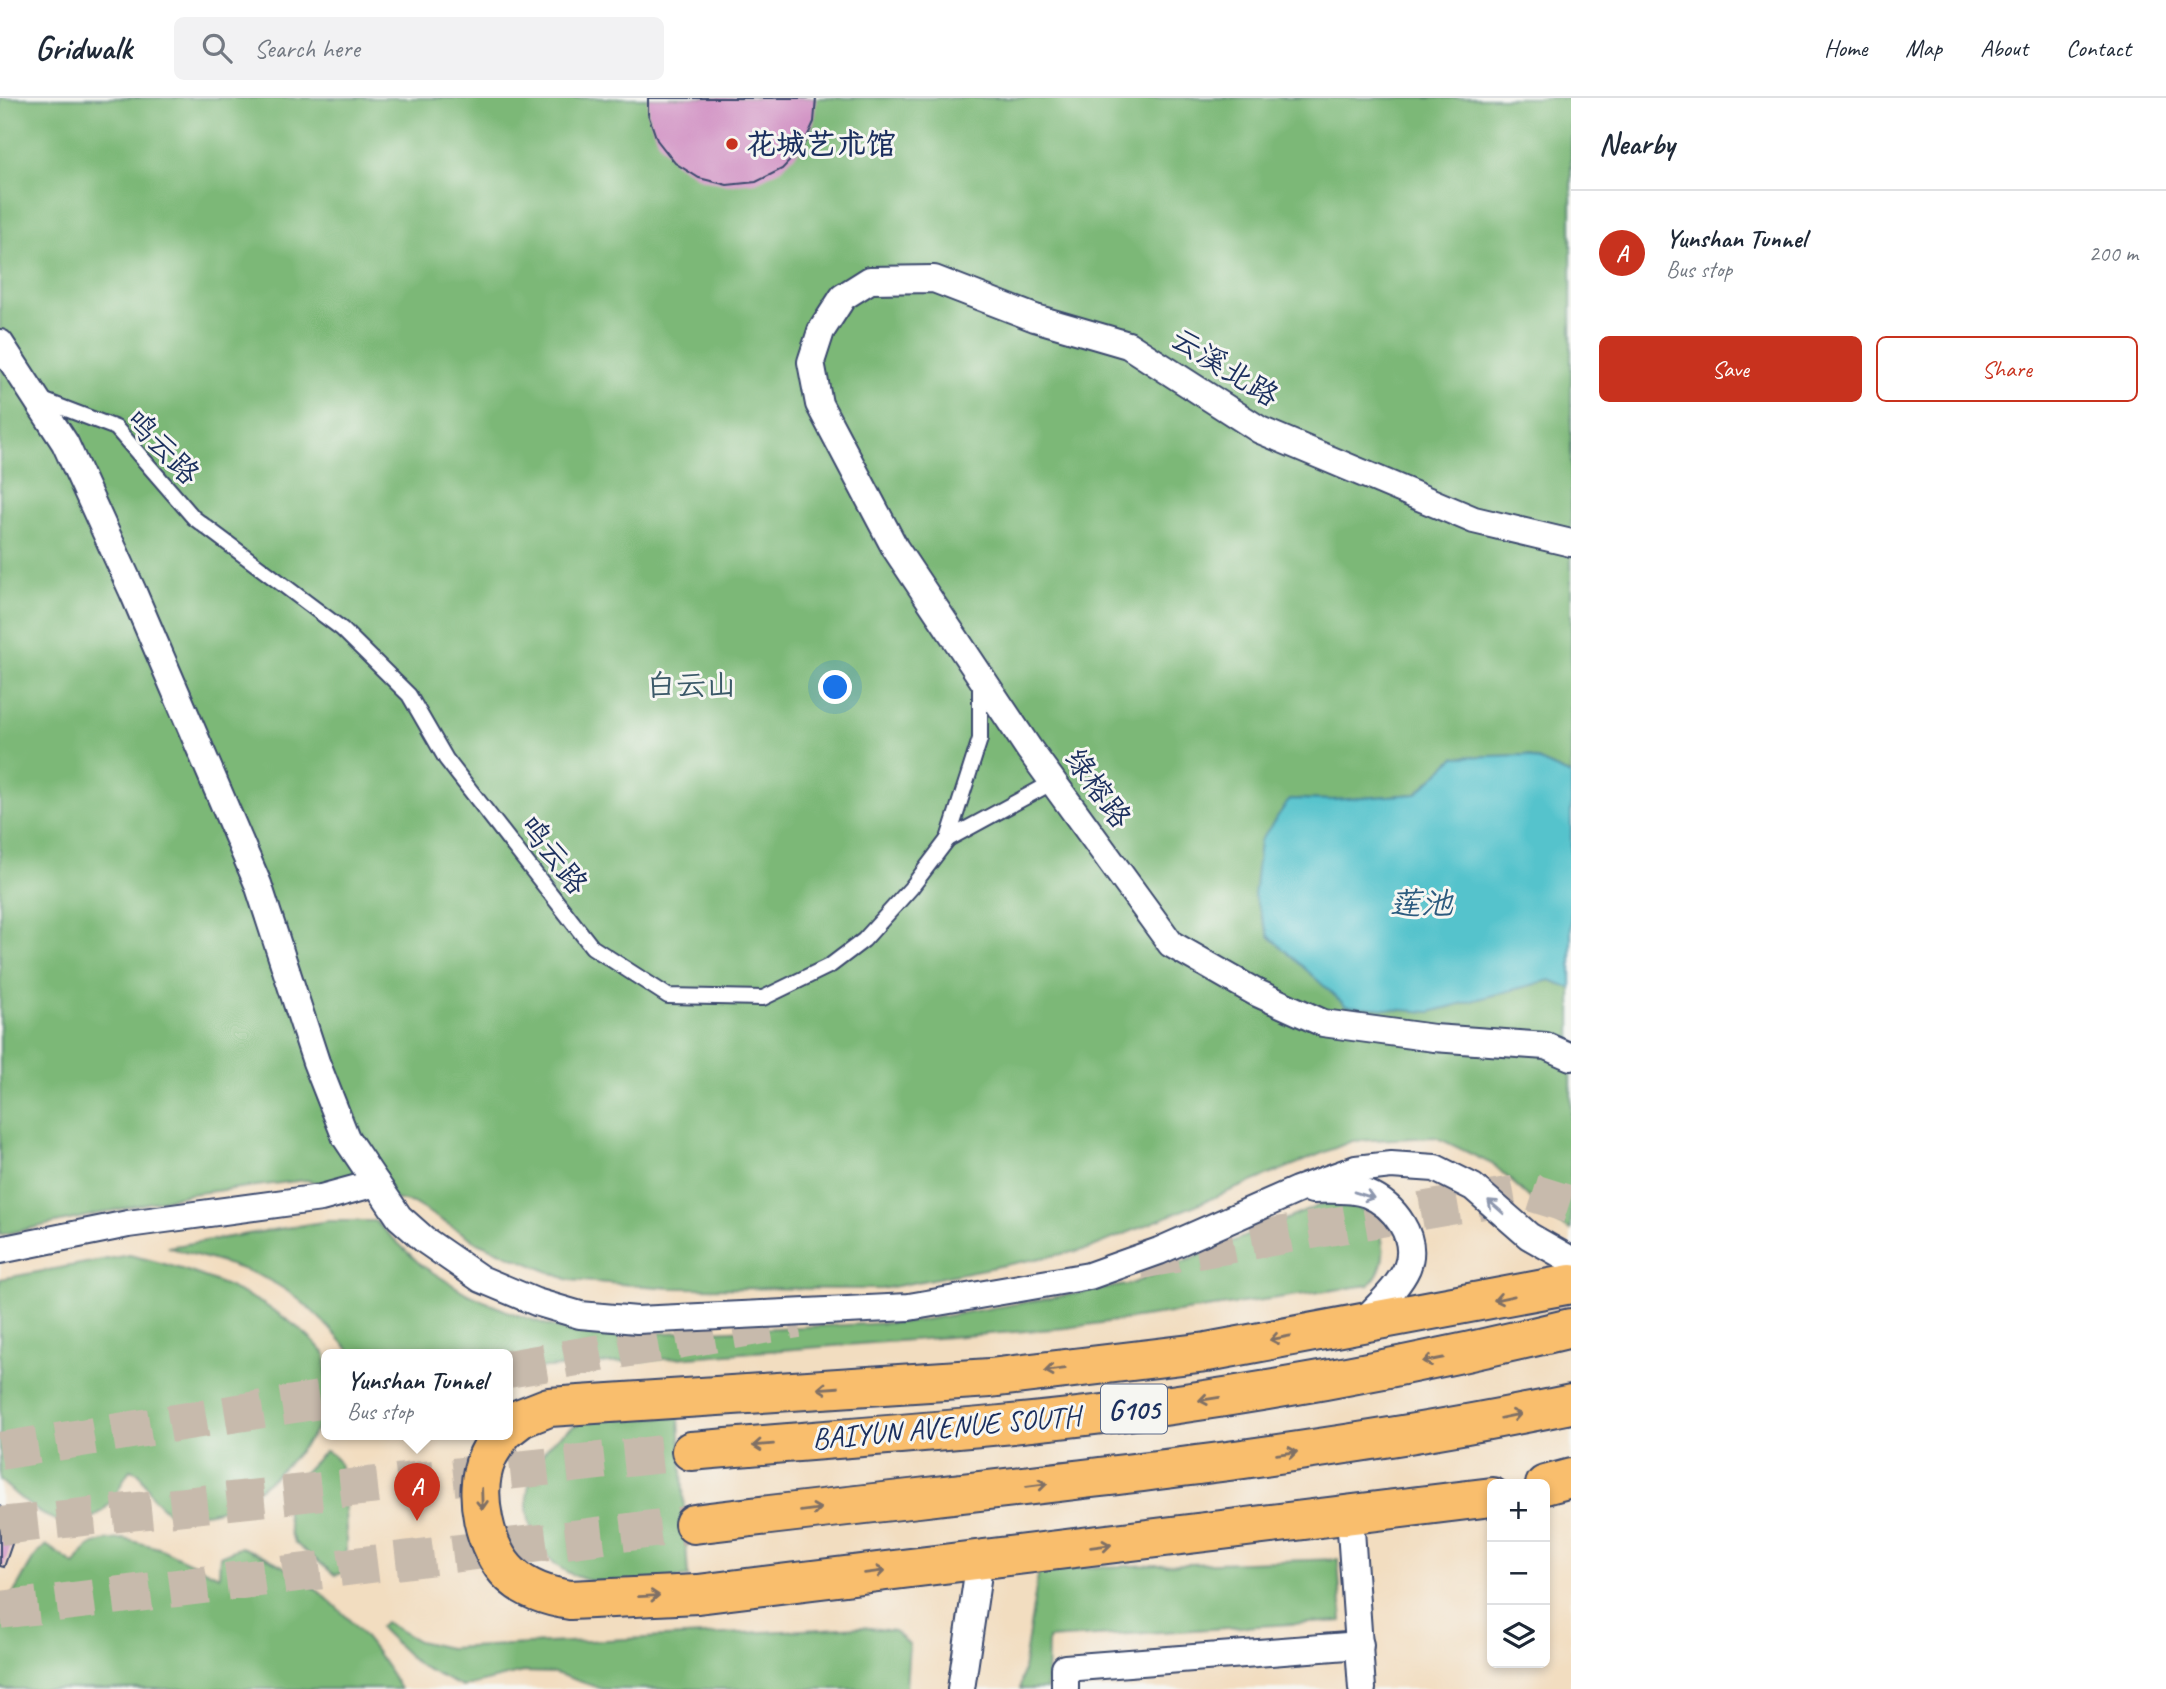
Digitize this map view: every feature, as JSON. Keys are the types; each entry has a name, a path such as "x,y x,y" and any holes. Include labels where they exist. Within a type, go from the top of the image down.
{"highway":[{"path":"513,1424 521,1418 549,1408 990,1378 1208,1352 1571,1284"},
{"name":"BAIYUN AVENUE SOUTH","path":"691,1451 1169,1405 1374,1371 1571,1328"},
{"name":"G105","path":"694,1524 1326,1448 1446,1430 1571,1404"},
{"path":"499,1440 486,1458 482,1489 489,1541 510,1574 552,1597 570,1600 698,1594 1487,1498"},
{"path":"1550,1484 1571,1478"}],"street":[{"name":"云溪北路","path":"843,297 870,280 934,279 1035,318 1128,345 1259,430 1474,520 1571,543"},
{"name":"绿榕路","path":"843,297 821,331 811,362 819,404 895,548 1053,782 1171,944 1255,992 1323,1023 1434,1038 1546,1046 1571,1057"},
{"path":"0,343 65,443 133,592 258,884 316,1062 346,1138 399,1217 426,1241 481,1279 536,1302 580,1315 637,1320 909,1307 1089,1276 1159,1251 1297,1190 1356,1169 1391,1165 1435,1168 1473,1187 1529,1236 1571,1260"},
{"path":"0,1250 128,1224 321,1198 376,1183"},
{"path":"1297,1190 1364,1193 1384,1203 1401,1221 1410,1244 1407,1268 1362,1323"},
{"path":"1350,1516 1362,1689"},
{"path":"961,1689 980,1560"},
{"path":"1065,1689 1065,1668 1360,1645"}],"lane":[{"name":"鸣云路","path":"34,397 116,428 194,517 342,629 409,695 446,759 592,947 668,996 763,998 831,965 864,940 911,888 948,839 980,739 981,674"},
{"path":"948,839 1053,782"}],"green space":[{"name":"白云山","path":"0,98 1571,98 1571,775 1526,755 1455,757 1416,794 1334,800 1290,799 1269,936 1306,967 1430,1012 1550,980 1571,988 1571,1230 1557,1223 1494,1165 1436,1137 1352,1141 1088,1249 881,1289 671,1288 569,1280 479,1243 413,1203 306,1180 190,1194 0,1235"},
{"path":"1327,1202 1354,1205 1365,1212 1379,1231 1383,1242 1381,1265 1369,1285 1066,1328 513,1371 513,1349 348,1349 312,1311 271,1281 243,1269 168,1247 328,1221 375,1221 421,1265 466,1293 509,1312 566,1331 618,1335 911,1322 1131,1284"},
{"path":"129,1255 183,1270 236,1290 285,1318 321,1350 321,1421 286,1465 256,1491 229,1507 200,1514 171,1515 154,1499 139,1473 130,1470 114,1498 97,1515 82,1522 68,1523 53,1519 39,1512 0,1480 0,1279"},
{"path":"617,1417 679,1417 688,1577 630,1584 601,1583 573,1575 555,1563 541,1548 532,1530 528,1511 528,1491 533,1472 543,1453 557,1438 584,1421"},
{"path":"325,1451 333,1454 338,1461 344,1499 345,1563 343,1572 335,1575 295,1543 290,1534 285,1503 286,1491"},
{"path":"124,1539 159,1548 219,1576 220,1556 241,1547 289,1570 312,1586 353,1624 371,1645 400,1689 0,1689 0,1607 14,1593 39,1552 46,1545 75,1565 89,1547 108,1540"},
{"path":"1338,1559 1342,1621 1048,1639 1047,1689 1020,1689 1039,1569"},
{"path":"385,1622 418,1641 449,1648 862,1627 894,1631 909,1644 906,1689 602,1689 555,1673 523,1672 462,1687 418,1665 382,1630 380,1627"}],"water":[{"name":"莲池","path":"1526,755 1571,775 1571,988 1550,980 1430,1012 1346,1006 1269,936 1254,896 1260,841 1290,799 1334,800 1416,794 1455,757"}],"building":[{"name":"花城艺术馆","path":"648,98 816,98 814,122 802,148 782,169 756,182 727,185 699,178 675,163 657,140 648,114"},
{"path":"0,1506 7,1515 14,1538 4,1567 0,1566"}],"tunnel":[{"path":"1140,1260 1530,1192 1571,1205"},
{"path":"513,1368 798,1319"},
{"path":"0,1451 321,1400"},
{"path":"0,1526 691,1451"},
{"path":"0,1610 694,1524"}],"place":[{"name":"花城艺术馆","path":"732,144"},
{"name":"Yunshan Tunnel","path":"417,1521"}]}
